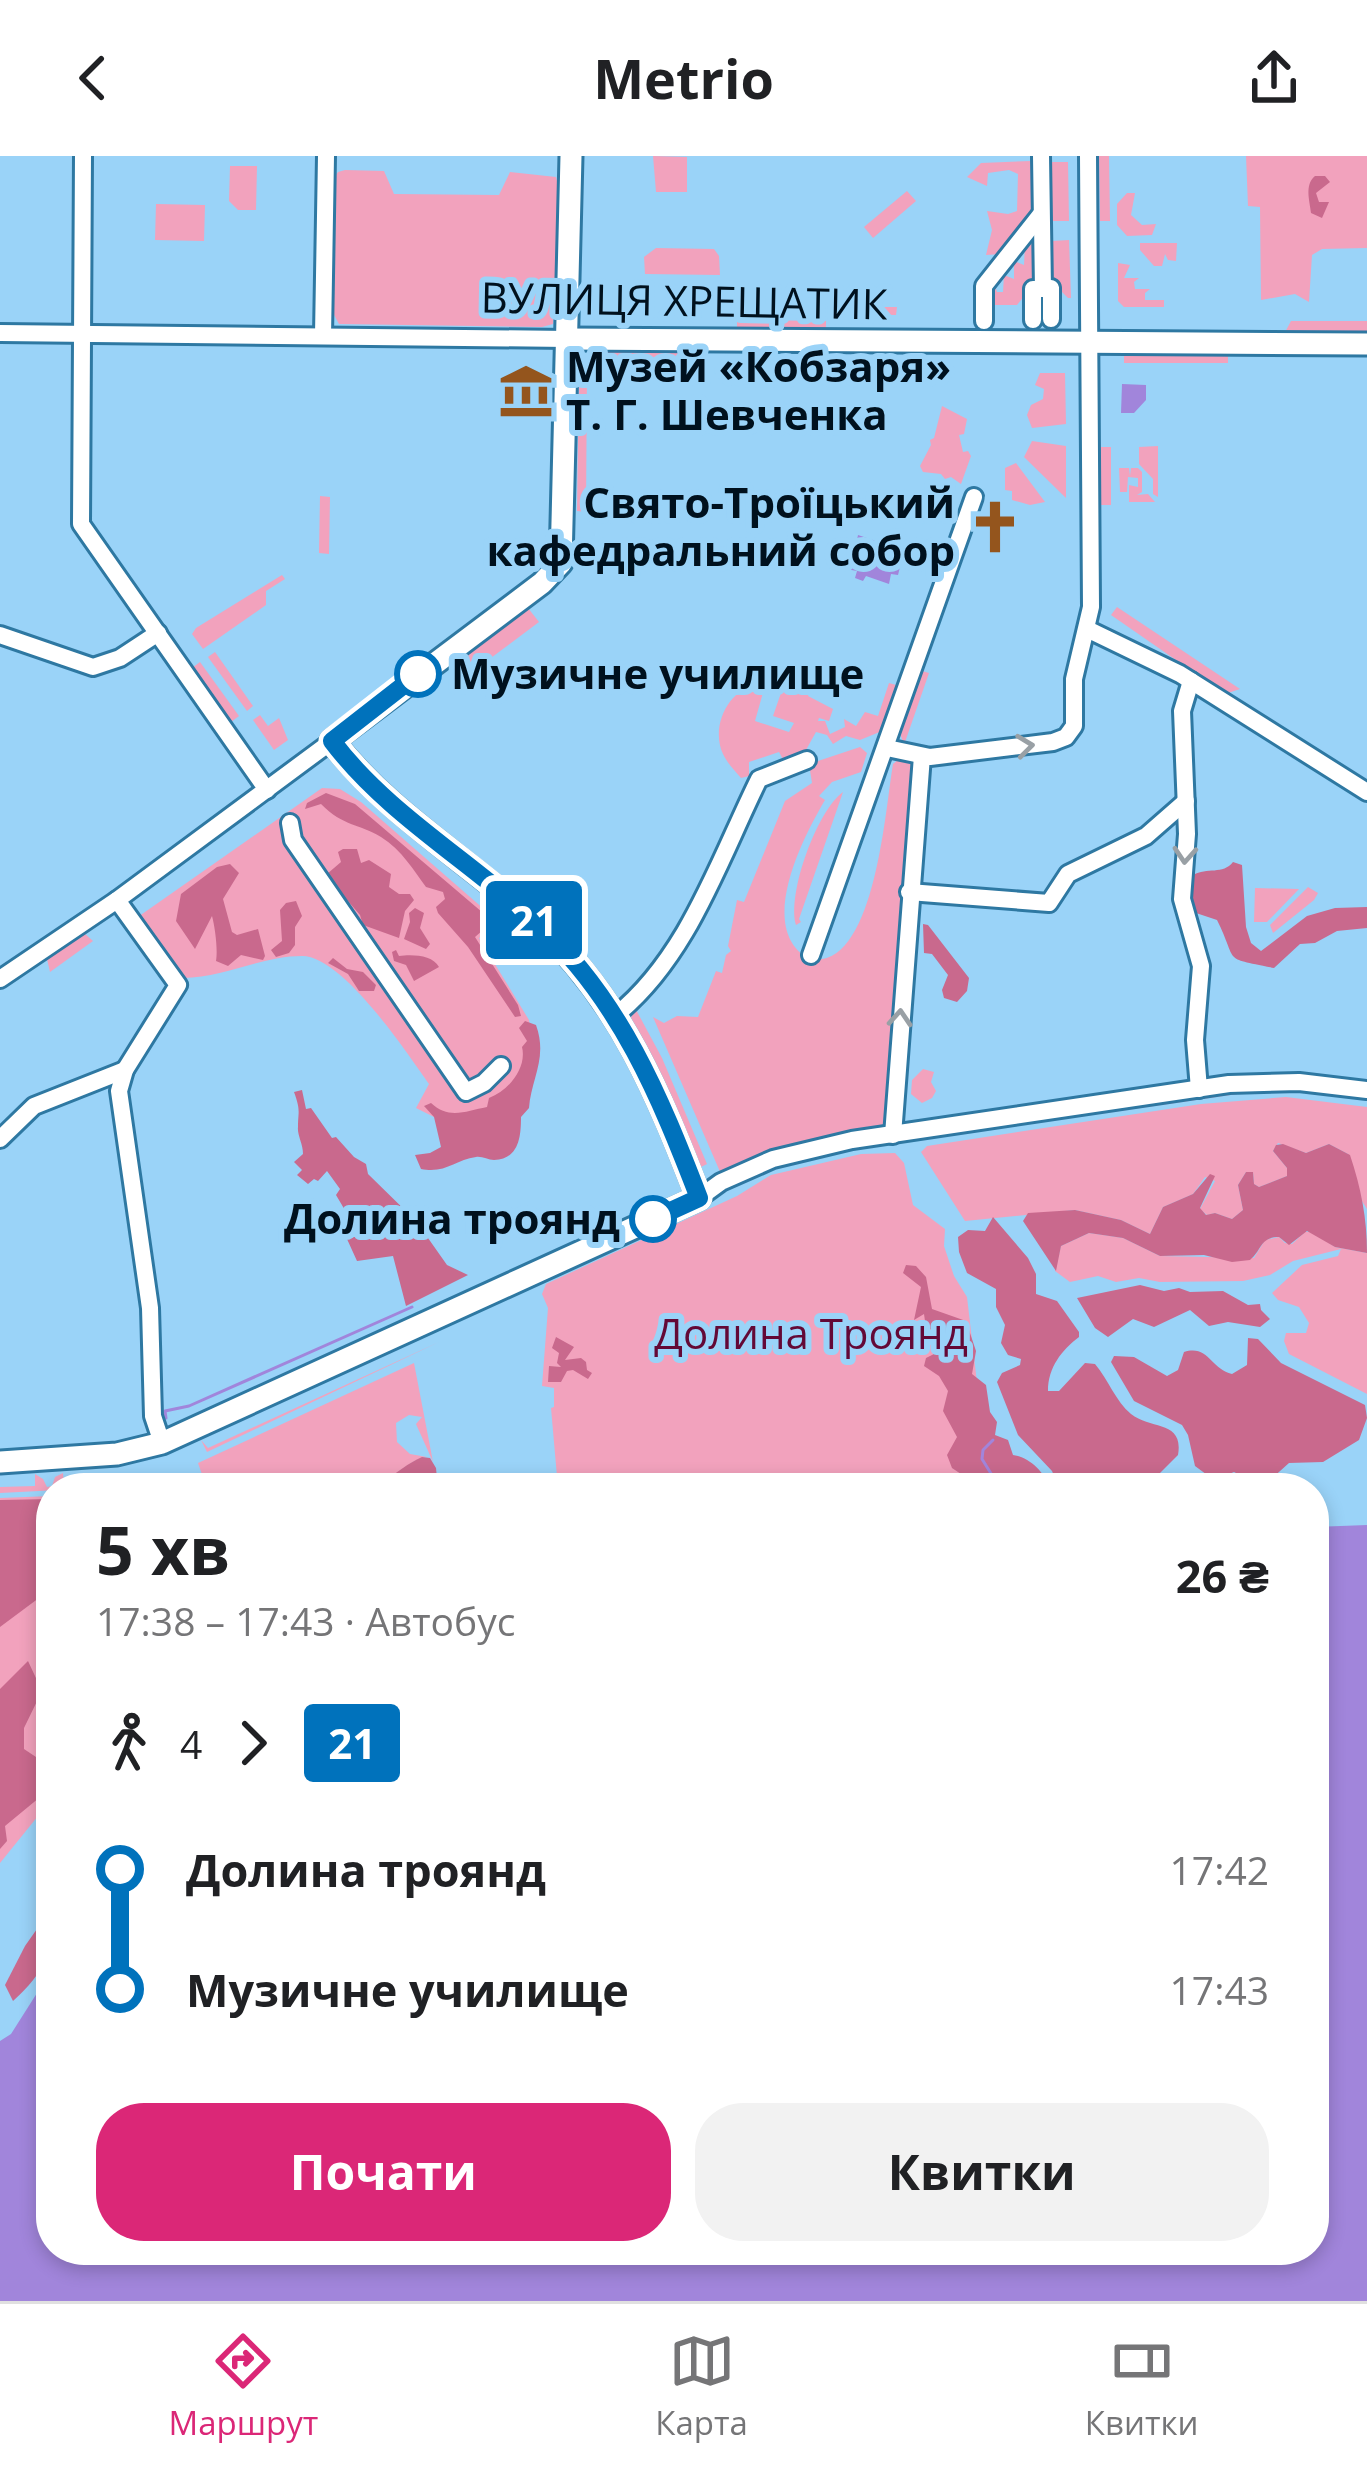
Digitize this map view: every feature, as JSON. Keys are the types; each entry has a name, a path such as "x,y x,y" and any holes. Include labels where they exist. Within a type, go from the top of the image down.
{"main road":[{"path":"0,1462 117,1454 162,1443 699,1198 641,1059 616,1015 542,927 375,788 332,741 542,583 561,563 571,156"},
{"name":"ВУЛИЦЯ ХРЕЩАТИК","path":"568,339 1367,344"}],"street":[{"path":"83,156 81,524 267,790"},
{"path":"323,336 326,156"},
{"path":"1041,156 1042,289 1051,288 1042,319"},
{"path":"887,748 922,756 1053,742 1066,737 1074,726 1074,679 1091,607 1088,156"},
{"path":"984,321 984,286 1041,214"},
{"name":"ВУЛИЦЯ ХРЕЩАТИК","path":"0,333 568,339"},
{"path":"811,955 974,496"},
{"path":"1087,629 1367,792"},
{"path":"0,634 93,667 120,658 158,632"},
{"path":"1188,689 1183,907 1201,966 1195,1040 1199,1088"},
{"path":"0,980 332,741"},
{"path":"893,1135 922,756"},
{"path":"616,1015 661,971 681,939 759,779 807,760"},
{"path":"909,892 1048,903 1072,870 1146,836 1186,801"},
{"path":"287,818 292,840 466,1092 487,1081 501,1066"},
{"path":"117,900 178,985 119,1086 150,1308 152,1408 162,1443"},
{"path":"0,1139 34,1106 125,1070"},
{"path":"699,1198 721,1181 773,1159 893,1135 1199,1088 1276,1082 1367,1090"}],"green space":[{"path":"653,156 687,157 687,192 656,192"},
{"path":"1099,156 1109,156 1110,221 1100,221"},
{"path":"1246,156 1367,156 1367,248 1322,249 1312,255 1309,302 1295,294 1261,300 1260,207 1248,206"},
{"path":"1031,161 1031,215 1001,254 986,255 992,230 987,211 1017,211 1018,174 1009,170 988,173 987,186 967,177 981,163"},
{"path":"1051,162 1068,162 1069,221 1051,221"},
{"path":"230,166 257,166 256,210 238,210 229,201"},
{"path":"345,170 384,171 394,194 499,195 510,172 556,177 560,192 553,324 339,324 332,311 334,178"},
{"path":"907,191 916,201 873,238 864,227"},
{"path":"1127,193 1135,193 1131,215 1142,225 1156,224 1152,235 1127,236 1117,225 1117,204"},
{"path":"156,204 205,205 204,241 155,240"},
{"path":"1069,240 1071,298 1053,283 1052,241"},
{"path":"1032,243 1033,285 1017,305 990,305 990,288 994,283 997,292 1003,292 1004,275 1014,279 1014,261 1024,265 1025,244"},
{"path":"1140,243 1177,243 1176,261 1165,254 1162,266 1154,266 1140,250"},
{"path":"656,248 714,249 720,275 645,274 644,257"},
{"path":"1118,263 1130,265 1124,278 1139,278 1135,289 1150,289 1145,300 1164,300 1164,307 1124,307 1118,301"},
{"path":"865,294 865,307 897,307 896,315 846,314 846,295"},
{"path":"737,320 826,321 826,334 737,333"},
{"path":"1291,321 1367,321 1367,335 1283,336"},
{"path":"597,350 684,350 684,360 597,359"},
{"path":"1124,354 1228,354 1228,363 1124,363"},
{"path":"579,369 587,369 586,512 577,511"},
{"path":"1040,373 1065,373 1066,424 1032,428 1027,415 1031,405 1043,399 1044,389 1035,385"},
{"path":"942,406 967,419 964,434 959,435 963,452 971,456 961,484 951,477 923,472 920,466"},
{"path":"1032,441 1066,446 1066,498 1024,457"},
{"path":"1158,446 1158,497 1153,494 1153,479 1139,464 1139,447"},
{"path":"1101,447 1111,447 1111,505 1101,505"},
{"path":"1016,463 1045,502 1030,505 1012,500 1012,491 1005,490 1005,468"},
{"path":"1119,468 1129,468 1130,476 1131,468 1138,468 1142,492 1137,495 1148,494 1155,502 1129,502 1129,485 1138,487 1138,478 1128,477 1127,492 1120,492"},
{"path":"320,496 330,497 329,554 319,553"},
{"path":"282,575 285,579 266,591 266,605 203,649 192,634 196,628"},
{"path":"1117,607 1240,689 1225,694 1111,615"},
{"path":"528,608 539,622 464,678 454,664"},
{"path":"215,652 253,706 247,711 208,657"},
{"path":"200,662 239,716 231,722 192,668"},
{"path":"791,664 816,673 808,696 833,709 829,721 819,718 818,721 825,721 830,734 845,727 844,719 856,726 865,712 878,716 889,683 896,685 882,731 860,740 846,736 833,744 827,735 816,732 802,757 785,763 779,752 749,762 749,776 741,778 720,743 725,710 739,693 759,684 764,689 755,721 789,732 794,723 773,716"},
{"path":"922,671 929,673 904,745 900,733"},
{"path":"260,715 268,726 279,718 288,740 274,750 253,720"},
{"path":"860,747 867,753 861,772 832,782 819,796 825,800 788,883 786,927 794,945 809,959 831,956 849,940 873,884 893,764 899,759 914,763 887,1129 800,1144 721,1174 653,1017 664,1023 677,1016 698,1017 716,971 722,973 731,951 737,900 744,902 785,801 812,783 809,764"},
{"path":"322,788 340,789 361,802 501,924 479,938 529,1020 535,1055 489,1113 438,1119 416,1108 429,1084 373,1008 318,960 302,956 272,959 183,978 135,919"},
{"path":"843,792 801,922 796,925 796,893 806,854 823,816"},
{"path":"1308,887 1318,893 1314,900 1273,933 1270,925"},
{"path":"1255,888 1299,889 1267,922 1254,922"},
{"path":"84,933 93,941 50,972 47,959"},
{"path":"634,1006 662,1058 707,1164 697,1169 631,1018"},
{"path":"923,1069 934,1072 931,1082 936,1091 922,1103 911,1094 912,1080"},
{"path":"1298,1087 1367,1095 1367,1100 1320,1093 1244,1093 927,1139 932,1134 1212,1092"},
{"path":"1286,1097 1367,1107 1367,1209 1348,1154 1329,1144 1306,1153 1278,1143 1273,1151 1287,1168 1287,1176 1259,1187 1253,1172 1246,1172 1238,1185 1243,1210 1232,1219 1207,1215 1200,1209 1215,1181 1205,1177 1193,1194 1163,1207 1150,1234 1121,1220 1075,1210 965,1221 921,1152 927,1146 1201,1104"},
{"name":"Долина Троянд","path":"895,1153 904,1163 913,1205 945,1229 944,1246 967,1297 992,1473 557,1473 551,1408 554,1388 542,1386 548,1308 542,1294 546,1284 737,1196 771,1175 861,1154"},
{"path":"1305,1232 1335,1247 1367,1253 1367,1394 1289,1354 1286,1333 1306,1333 1309,1323 1299,1307 1272,1293 1302,1265 1338,1256 1341,1249 1243,1281 1139,1278 1116,1282 1098,1276 1070,1282 1055,1271 1061,1246 1089,1233 1123,1238 1160,1256 1254,1258 1265,1240 1279,1237 1292,1244"},
{"path":"439,1342 207,1452 201,1440 208,1448"},
{"path":"414,1363 433,1462 416,1424 422,1417 409,1415 396,1423 397,1442 410,1454 427,1457 398,1473 202,1473 198,1463"},
{"path":"35,1474 36,1491 0,1493 0,1487 35,1486"},
{"path":"36,1497 36,1819 0,1863 0,1498"}],"shaded area":[{"path":"1315,176 1325,176 1330,182 1316,193 1319,202 1329,202 1322,218 1311,213 1309,189"},
{"path":"1122,384 1146,385 1146,400 1134,413 1121,413"},
{"path":"858,535 882,543 884,538 901,550 898,575 891,574 889,584 866,576 863,581 855,578 857,571 846,569 852,554 847,552 850,543 856,545"},
{"path":"326,793 355,804 489,918 490,924 475,937 521,1016 515,1017 468,947 438,913 443,892 426,887 381,837 344,821 321,804 305,809"},
{"path":"357,849 361,863 369,860 391,874 389,887 414,900 405,911 399,938 363,925 329,879 327,874 341,862 338,852"},
{"path":"1233,862 1242,865 1246,927 1251,943 1261,951 1307,916 1335,908 1367,907 1367,928 1337,931 1315,943 1300,944 1274,968 1238,960 1217,920 1193,912 1193,875"},
{"path":"230,864 239,873 223,899 232,932 258,929 265,956 263,960 241,955 228,966 216,961 212,916 195,949 176,921 181,894 217,867"},
{"path":"296,901 302,916 295,927 295,945 276,957 271,950 282,941 280,910"},
{"path":"415,908 424,913 420,928 430,944 426,949 404,939 409,913"},
{"path":"923,924 969,978 967,991 957,1002 944,998 948,975 932,954 924,953"},
{"path":"396,950 399,956 427,958 439,967 414,981 406,965 394,961"},
{"path":"333,958 347,969 363,972 376,985 374,991 359,991 348,974 328,963"},
{"path":"525,1021 536,1025 540,1058 514,1151 502,1159 476,1157 437,1170 421,1169 415,1155 441,1147 434,1117 424,1106 431,1103 451,1113 487,1107 489,1098 504,1089 519,1070 527,1041 519,1028"},
{"path":"302,1090 306,1109 311,1108 332,1138 366,1164 368,1174 416,1221 447,1265 468,1275 406,1306 393,1256 357,1261 347,1239 354,1237 349,1217 336,1195 340,1189 327,1171 308,1184 297,1175 302,1170 294,1162 303,1154 294,1092"},
{"path":"1283,1144 1306,1153 1329,1144 1350,1155 1363,1203 1367,1253 1335,1247 1307,1231 1289,1245 1279,1237 1268,1239 1250,1260 1232,1262 1204,1255 1160,1256 1123,1238 1089,1233 1061,1246 1056,1271 1023,1221 1028,1213 1075,1210 1121,1220 1150,1234 1163,1207 1193,1194 1210,1174 1215,1176 1200,1208 1206,1215 1232,1219 1243,1210 1238,1185 1246,1172 1253,1172 1259,1187 1287,1176 1287,1168 1273,1151"},
{"path":"993,1217 1028,1258 1036,1274 1036,1294 1057,1301 1079,1332 1053,1367 1048,1391 1059,1391 1085,1363 1095,1364 1131,1414 1176,1436 1178,1455 1160,1473 1053,1473 1018,1435 997,1382 1002,1373 1020,1365 1021,1359 1008,1355 1001,1343 1005,1325 996,1307 996,1289 967,1273 959,1252 958,1237 968,1230 985,1231"},
{"path":"906,1265 916,1266 926,1277 932,1309 966,1321 976,1351 972,1374 986,1385 990,1412 997,1422 995,1435 1008,1440 1013,1455 1041,1473 960,1473 952,1468 947,1455 957,1437 943,1411 948,1391 939,1376 924,1366 947,1334 926,1328 924,1314 914,1320 921,1287 903,1273"},
{"path":"1140,1285 1164,1291 1223,1291 1248,1305 1260,1304 1270,1319 1260,1327 1228,1322 1209,1326 1190,1310 1154,1327 1133,1319 1108,1337 1095,1328 1077,1298"},
{"path":"556,1337 574,1347 565,1360 586,1362 592,1373 588,1379 573,1370 561,1382 548,1382 549,1366 561,1367 559,1353 552,1348"},
{"path":"1248,1338 1258,1339 1281,1363 1365,1405 1367,1418 1359,1440 1323,1462 1289,1463 1278,1473 1204,1473 1195,1466 1182,1425 1134,1401 1111,1362 1114,1356 1134,1357 1167,1376 1178,1370 1184,1352 1192,1350 1232,1374 1247,1365"},
{"path":"430,1458 436,1473 396,1473"},
{"path":"36,1499 36,1600 0,1627 0,1500"},
{"path":"1367,1525 1367,2301 0,2301 0,2041 11,2034 36,1995 36,2265 1329,2265 1329,1526"},
{"path":"28,1661 36,1678 36,1703 24,1728 24,1749 36,1757 36,1800 5,1826 7,1841 0,1849 0,1689"},
{"path":"36,1930 36,1975 13,2001 5,1985"}],"waterway":[{"path":"166,1418 165,1411 189,1406 412,1307"},
{"path":"991,1473 982,1459 983,1450 993,1440"}],"bus line":[{"name":"21","path":"418,674 332,741 375,788 542,927 623,1025 699,1198 653,1219"}],"place":[{"name":"Музей «Кобзаря» Т. Г. Шевченка","path":"526,391"},
{"name":"Свято-Троїцький кафедральний собор","path":"995,527"},
{"name":"Музичне училище","path":"418,674"},
{"name":"Долина троянд","path":"653,1219"}]}
